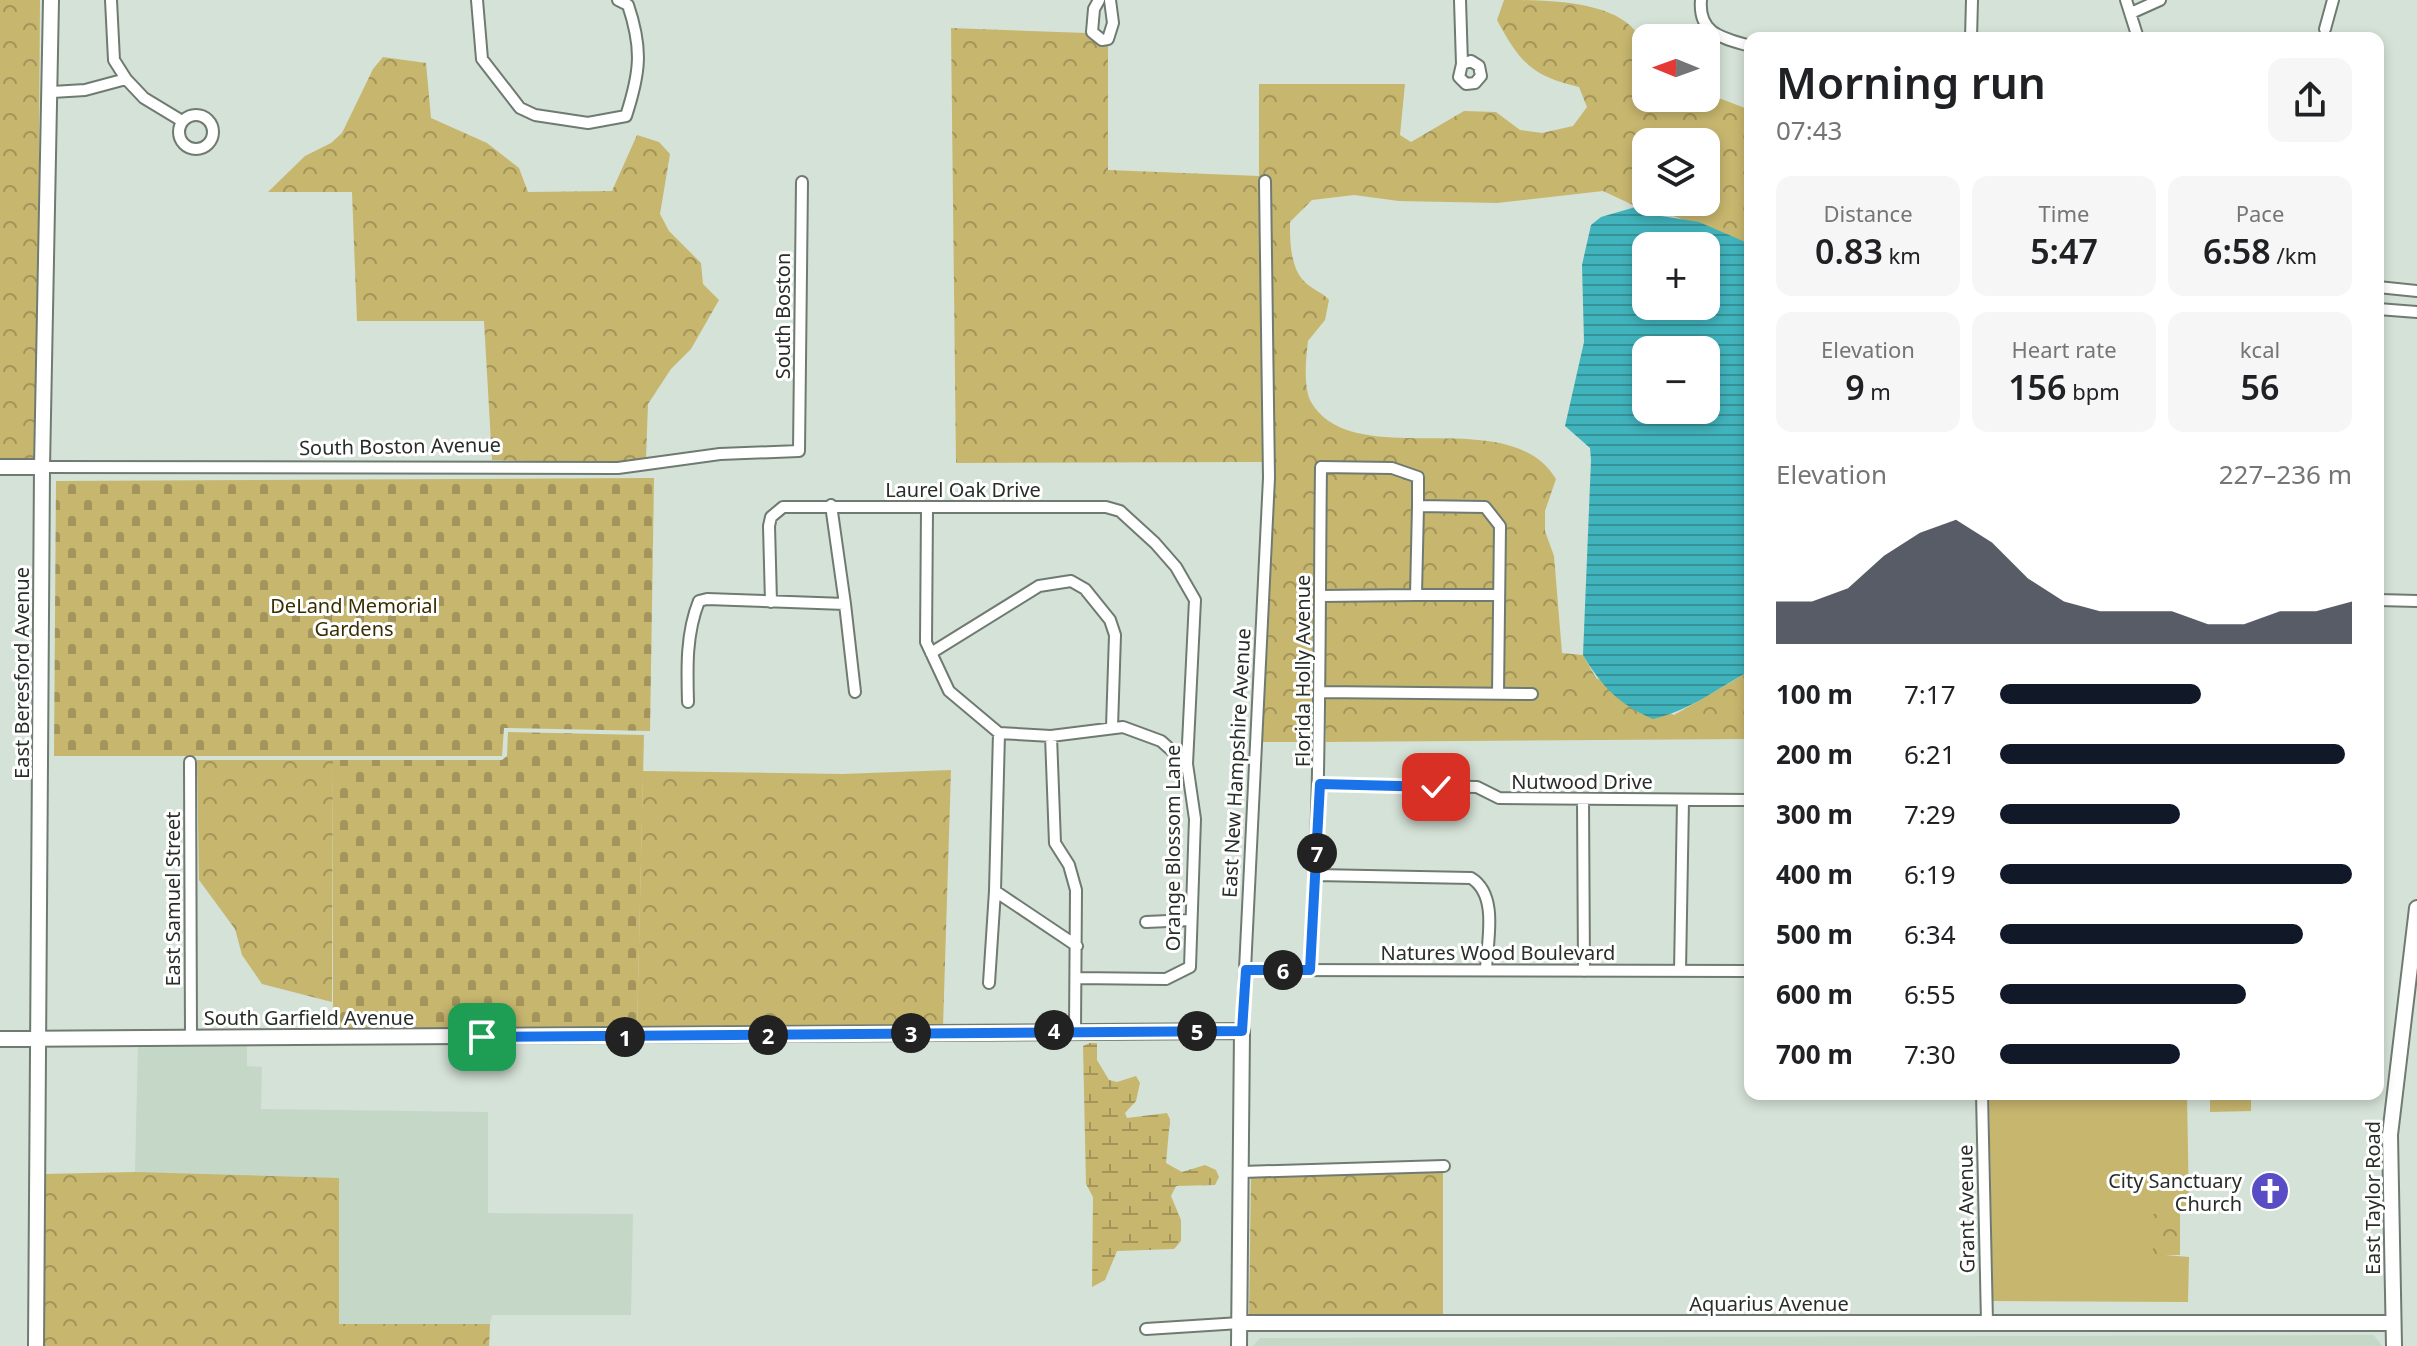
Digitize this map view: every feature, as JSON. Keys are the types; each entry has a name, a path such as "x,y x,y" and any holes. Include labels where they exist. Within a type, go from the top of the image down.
{"street":[{"name":"East Beresford Avenue","path":"36,1346 42,467 52,92 51,0"},
{"path":"111,0 112,51 126,79 144,98 182,121"},
{"path":"477,0 482,59 520,108 535,115 588,123 626,116 638,82 639,38 628,5 618,0"},
{"path":"1099,0 1091,21 1092,32 1102,40 1108,39 1112,33 1110,0"},
{"path":"1460,0 1462,64"},
{"path":"1701,0 1700,14 1714,35 1744,44"},
{"path":"1971,32 1972,0"},
{"path":"2126,0 2136,32"},
{"path":"2131,13 2160,0"},
{"path":"2325,29 2333,0"},
{"path":"52,92 85,90 126,79"},
{"name":"East New Hampshire Avenue","path":"1239,1346 1242,1031 1269,478 1265,181"},
{"name":"South Boston","path":"799,451 802,182"},
{"path":"2384,288 2417,291"},
{"path":"2384,309 2417,312"},
{"name":"South Boston Avenue","path":"0,467 618,468 720,454 799,451"},
{"name":"Florida Holly Avenue","path":"1310,970 1320,784 1321,467 1392,468 1418,477 1418,506"},
{"path":"831,505 855,692"},
{"path":"1416,595 1418,506 1485,507 1500,526 1498,693"},
{"name":"Laurel Oak Drive","path":"771,602 769,526 771,517 783,507 1106,507 1120,511 1155,543"},
{"path":"927,509 926,642 949,691 999,733 1051,736 1112,727 1132,729 1161,741 1187,764"},
{"name":"Orange Blossom Lane","path":"1076,978 1166,979 1184,973 1190,967 1195,819 1187,764 1195,600 1176,567 1155,543"},
{"path":"931,653 1039,586 1071,581 1085,589 1110,620 1115,635 1112,727"},
{"path":"1320,596 1499,595"},
{"path":"2384,600 2417,601"},
{"path":"688,702 687,661 692,617 699,601 845,604"},
{"path":"1319,692 1532,694"},
{"path":"989,983 999,733"},
{"path":"1051,736 1055,843 1069,865 1076,890 1075,1030"},
{"name":"East Samuel Street","path":"190,762 191,1037"},
{"name":"Nutwood Drive","path":"1320,784 1477,787 1499,798 1744,800"},
{"path":"1583,799 1584,971"},
{"path":"1680,971 1683,800"},
{"path":"1316,875 1471,878 1480,884 1487,899 1486,970"},
{"path":"995,891 1077,946"},
{"name":"East Taylor Road","path":"2394,1346 2390,1135 2417,908"},
{"path":"1146,922 1191,920"},
{"name":"Natures Wood Boulevard","path":"1246,970 1744,971"},
{"name":"South Garfield Avenue","path":"0,1039 686,1037 1075,1030 1242,1031"},
{"name":"Grant Avenue","path":"1982,1100 1987,1322"},
{"path":"1242,1172 1444,1166"},
{"name":"Aquarius Avenue","path":"1146,1329 1240,1323 2392,1323"}],"shaded area":[{"path":"247,1041 247,1066 262,1067 261,1109 488,1112 488,1213 633,1214 631,1315 492,1315 490,1324 339,1324 135,1172 138,1042"},
{"path":"2374,1335 2382,1346 1253,1346 1260,1338"}],"green space":[{"path":"0,0 40,0 37,462 0,462"},
{"path":"1504,0 1537,0 1594,8 1625,21 1632,28 1632,112 1720,112 1720,98 1744,108 1744,242 1673,216 1720,216 1720,128 1632,128 1632,205 1603,191 1497,203 1399,201 1354,195 1312,200 1290,222 1292,255 1297,271 1307,284 1329,300 1325,320 1308,341 1308,396 1332,423 1361,434 1395,438 1469,439 1504,444 1533,456 1556,479 1545,511 1545,531 1554,556 1562,653 1583,655 1596,678 1674,715 1744,674 1744,739 1326,742 1325,697 1537,699 1538,690 1504,689 1505,526 1499,515 1482,504 1423,501 1425,474 1394,464 1316,462 1312,671 1314,742 1262,742 1264,462 956,463 951,28 1086,33 1092,41 1108,44 1108,170 1259,176 1259,84 1405,84 1400,135 1411,142 1464,111 1496,112 1520,130 1542,133 1573,126 1587,107 1579,87 1549,78 1520,56 1497,20"},
{"path":"383,57 426,63 431,118 487,143 519,168 528,192 612,191 637,135 659,142 670,154 660,214 669,231 701,263 703,284 719,300 691,349 671,369 648,404 646,459 618,463 492,460 484,321 357,321 352,192 268,192 305,156 331,143 342,133 373,69"},
{"path":"1327,472 1391,473 1412,480 1411,590 1325,591"},
{"name":"DeLand Memorial Gardens","path":"654,478 650,731 504,728 502,756 54,756 56,481"},
{"path":"1423,511 1483,512 1494,527 1493,591 1422,590"},
{"path":"1493,600 1493,689 1324,687 1325,601"},
{"path":"508,732 644,735 637,1030 333,1029 333,760 502,760 507,756"},
{"path":"197,760 333,760 332,1002 262,984 242,955 235,929 199,880"},
{"path":"951,770 943,1027 637,1030 643,771 842,774"},
{"path":"1097,1043 1097,1060 1109,1080 1117,1082 1136,1076 1140,1083 1136,1101 1125,1113 1127,1118 1167,1113 1170,1119 1166,1163 1182,1172 1205,1165 1216,1170 1219,1177 1215,1185 1176,1186 1171,1196 1181,1220 1181,1241 1174,1249 1117,1251 1105,1280 1092,1287 1093,1197 1086,1184 1083,1046"},
{"path":"1989,1100 2187,1100 2189,1208 2180,1214 2153,1214 2153,1254 2189,1257 2188,1302 1993,1301"},
{"path":"2210,1100 2251,1100 2251,1111 2210,1112"},
{"path":"1443,1171 1443,1316 1249,1317 1251,1177"},
{"path":"135,1172 339,1178 339,1324 490,1324 489,1346 42,1346 43,1174"},
{"path":"2153,1214 2180,1214 2180,1255 2153,1255"}],"water":[{"path":"1632,208 1632,216 1661,216 1699,222 1744,241 1744,674 1691,705 1653,719 1612,693 1583,655 1591,460 1590,448 1565,426 1584,342 1582,265 1591,225 1601,217"}],"place":[{"name":"City Sanctuary Church","path":"2270,1191"}],"route":[{"path":"482,1037 1242,1031 1246,970 1310,970 1320,784 1436,787"}]}
